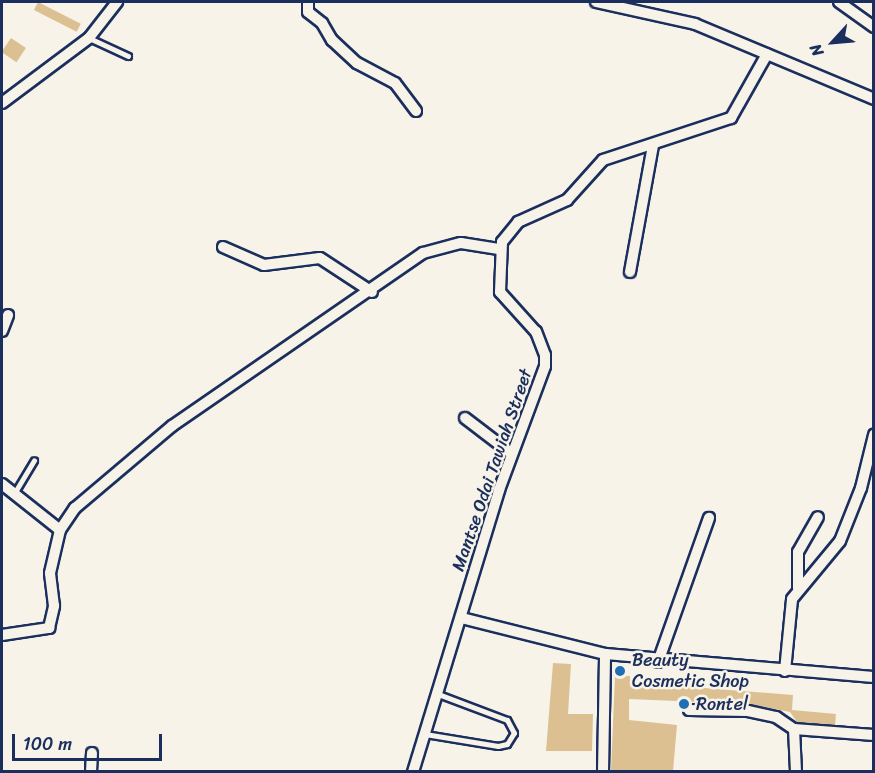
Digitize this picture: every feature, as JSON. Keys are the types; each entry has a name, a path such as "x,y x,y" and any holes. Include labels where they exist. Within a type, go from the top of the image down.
{"street":[{"path":"2,103 89,38 117,2"},
{"path":"308,2 308,12 322,23 332,40 357,63 394,83 416,111"},
{"path":"596,2 676,18 873,99"},
{"path":"839,2 873,27"},
{"path":"2,635 49,628 54,606 50,573 60,530 75,508 172,426 252,367 372,292 423,253 441,246 461,243 499,249 512,227 567,200 603,160 653,146 731,118 767,54"},
{"path":"630,273 653,146"},
{"path":"223,248 264,265 320,258 372,292"},
{"name":"Mantse Odai Tawiah Street","path":"413,771 511,453 546,355 536,332 500,292 499,249"},
{"path":"2,331 8,315"},
{"path":"465,418 511,453"},
{"path":"798,588 840,541 861,488 873,435"},
{"path":"2,484 15,492 60,530"},
{"path":"785,671 790,609 798,588 798,552 818,517"},
{"path":"657,662 709,518"},
{"path":"462,618 605,654 657,662 873,677"},
{"path":"603,771 605,654"},
{"path":"689,710 748,711 776,717 794,729 873,735"},
{"path":"794,729 796,771"},
{"path":"91,771 92,753"}],"lane":[{"path":"89,38 128,56"},
{"path":"15,492 34,460"},
{"path":"425,734 498,746 507,744 514,732 507,720 438,694"}],"building":[{"path":"38,2 81,24 77,32 34,10"},
{"path":"11,38 26,48 16,62 2,52"},
{"path":"553,663 571,664 568,714 593,714 592,751 546,751"},
{"path":"615,676 630,676 630,682 793,695 792,710 836,714 835,725 797,722 790,712 749,704 629,699 629,720 677,725 673,771 611,771"}],"place":[{"name":"Beauty Cosmetic Shop","path":"620,671"},
{"name":"Rontel","path":"684,704"}]}
